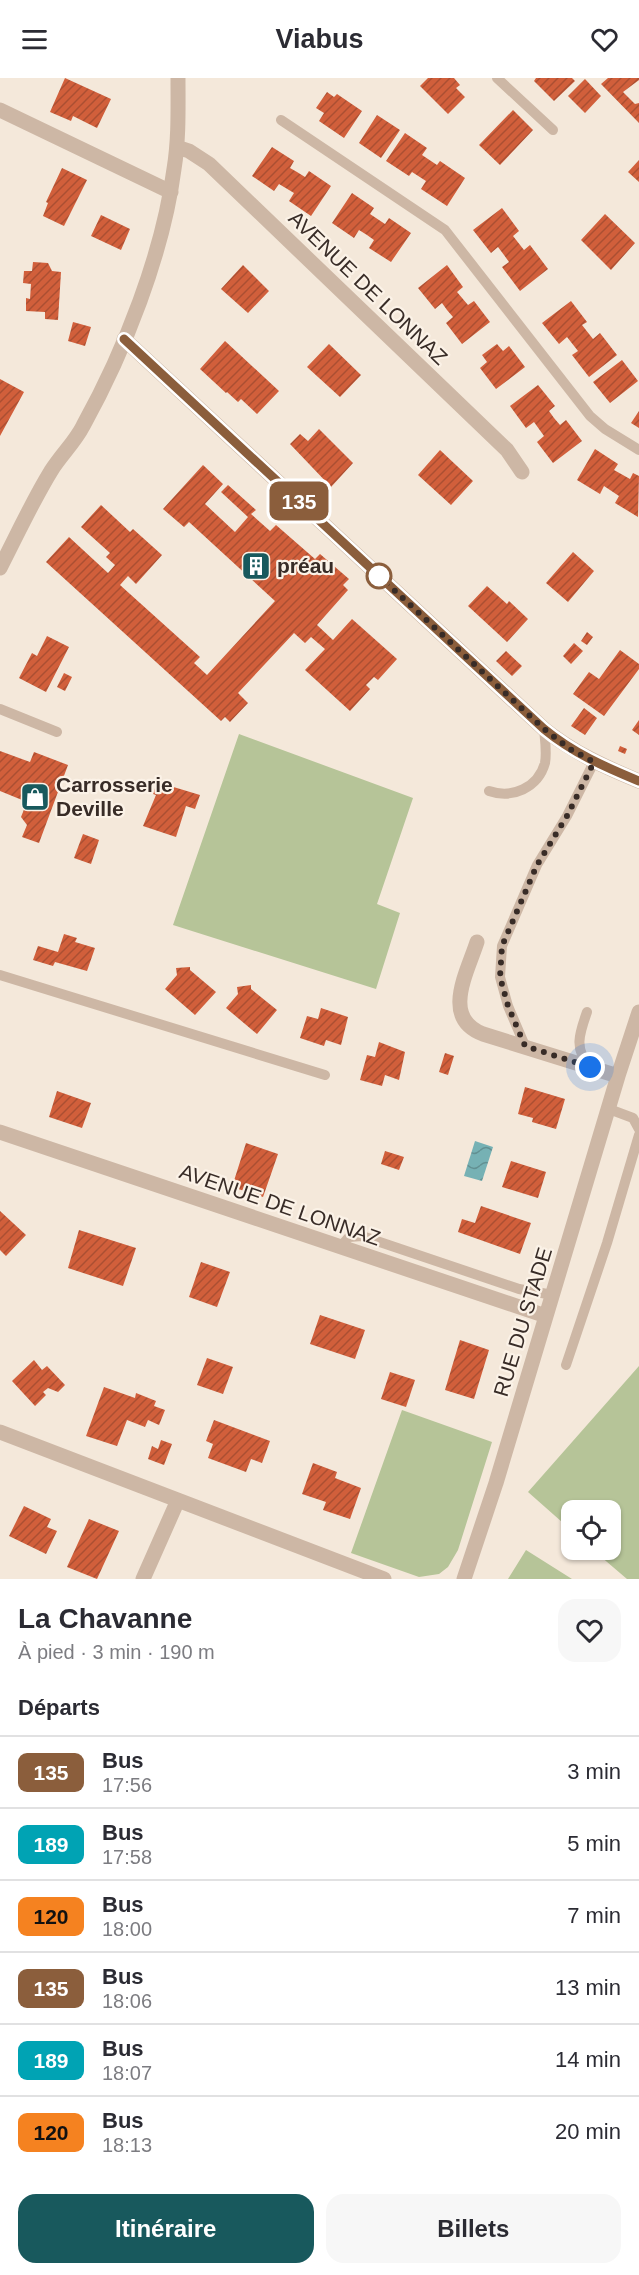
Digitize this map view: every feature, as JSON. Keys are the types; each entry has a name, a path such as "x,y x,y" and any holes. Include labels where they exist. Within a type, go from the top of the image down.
{"street":[{"path":"0,568 47,478 81,431 106,383 124,339 157,245 171,192 177,147 177,78"},
{"path":"0,110 171,192"},
{"name":"AVENUE DE LONNAZ","path":"177,147 189,150 209,164 507,450 522,471"},
{"path":"124,339 544,729 570,749 639,781"},
{"path":"477,942 459,999 466,1024 474,1030 618,1076"},
{"name":"RUE DU STADE","path":"464,1579 496,1484 639,1012"},
{"name":"AVENUE DE LONNAZ","path":"0,1131 546,1316"},
{"path":"0,1432 384,1579"},
{"path":"143,1579 178,1500"}],"lane":[{"path":"497,78 553,130"},
{"path":"281,120 445,230 590,416 605,429 639,450"},
{"path":"0,709 57,732"},
{"path":"489,791 502,795 513,793 523,790 537,778 545,761 544,729"},
{"path":"525,1046 508,1006 500,977 502,946 537,865 567,816 594,762"},
{"path":"0,975 325,1075"},
{"path":"587,1012 578,1044 582,1058 590,1067"},
{"path":"609,1109 633,1119 639,1128"},
{"path":"566,1365 607,1243 639,1135"},
{"path":"340,1247 349,1237 362,1236 519,1289 553,1295"}],"green space":[{"path":"239,734 413,798 377,904 400,913 376,989 173,925"},
{"path":"639,1366 639,1579 627,1579 605,1560 621,1560 621,1500 561,1500 561,1521 528,1492"},
{"path":"402,1410 492,1442 458,1550 448,1567 439,1574 419,1577 351,1553"},
{"path":"526,1550 572,1579 508,1579"}],"water":[{"path":"475,1141 493,1147 482,1181 464,1176"}],"building":[{"path":"65,78 111,99 97,128 73,116 71,121 50,112"},
{"path":"428,78 454,78 460,85 456,88 465,97 448,114 420,86"},
{"path":"536,78 572,78 575,81 554,101 534,81"},
{"path":"608,78 639,78 623,92 635,104 639,103 639,123 601,84"},
{"path":"585,79 601,96 585,113 568,96"},
{"path":"327,92 334,97 337,94 362,111 344,138 319,121 324,113 316,108"},
{"path":"513,110 533,130 500,165 479,145"},
{"path":"377,115 400,130 381,158 359,143"},
{"path":"405,133 427,148 422,155 437,165 440,161 465,178 447,206 421,189 426,181 412,172 409,176 386,161"},
{"path":"272,147 294,161 290,168 305,177 309,171 331,186 311,216 289,201 294,193 279,184 274,191 252,176"},
{"path":"639,160 639,182 628,172"},
{"path":"62,168 87,180 64,226 43,216 48,203 46,202"},
{"path":"352,193 374,208 370,214 385,224 389,218 411,233 391,262 369,248 374,240 367,235 359,230 354,238 332,223"},
{"path":"502,208 519,231 513,236 524,250 530,245 548,269 520,291 502,267 509,262 498,247 491,253 473,230"},
{"path":"605,214 635,243 611,270 581,240"},
{"path":"101,215 130,229 121,250 91,236"},
{"path":"33,262 48,263 52,271 61,272 58,320 45,319 45,312 26,311 26,298 30,299 31,284 23,283 24,271 32,271"},
{"path":"243,265 269,291 248,313 221,289"},
{"path":"447,265 463,287 457,292 468,305 474,301 490,322 462,344 446,323 453,317 442,303 435,309 418,288"},
{"path":"571,301 587,322 582,325 593,339 600,333 617,355 589,377 572,355 578,351 567,337 559,344 542,323"},
{"path":"73,322 91,327 85,346 68,341"},
{"path":"225,341 279,391 257,414 241,399 238,402 226,393 200,369"},
{"path":"329,344 361,375 340,397 307,367"},
{"path":"497,344 503,351 509,346 525,367 496,389 480,368 487,362 482,355"},
{"path":"622,360 638,381 610,403 593,382"},
{"path":"0,379 24,392 0,436"},
{"path":"538,385 555,406 549,411 554,418 560,425 566,420 582,441 553,463 537,442 544,436 534,422 526,428 510,406"},
{"path":"639,411 639,428 631,423"},
{"path":"319,429 353,463 331,487 290,444 300,434 308,441"},
{"path":"595,449 618,464 614,470 630,479 633,473 639,476 638,517 615,503 619,496 604,486 600,494 577,480"},
{"path":"440,450 473,481 451,505 418,475"},
{"path":"203,465 223,484 205,504 235,532 248,517 221,492 228,485 256,510 251,514 270,531 276,525 315,559 320,554 349,579 343,585 348,590 317,625 333,640 352,619 397,659 378,680 374,677 366,685 370,689 350,711 305,670 325,649 311,637 305,643 294,633 238,693 248,703 230,722 225,717 221,721 46,562 69,537 108,573 115,565 106,557 110,553 81,527 101,505 130,532 133,529 162,555 136,584 128,576 120,585 200,657 194,663 207,675 275,601 189,522 184,527 163,509"},
{"path":"573,552 594,571 568,602 546,583"},
{"path":"487,586 507,604 509,601 528,619 507,642 468,606"},
{"path":"587,632 593,637 587,645 581,641"},
{"path":"47,636 69,647 46,692 19,678 32,653 37,656"},
{"path":"574,643 583,651 571,664 563,656"},
{"path":"620,650 639,664 639,669 604,716 573,694 589,672 599,679"},
{"path":"506,651 522,666 512,676 496,661"},
{"path":"64,673 72,677 65,691 57,687"},
{"path":"584,708 597,718 585,735 571,726"},
{"path":"639,720 639,735 632,730"},
{"path":"620,746 627,749 625,754 618,751"},
{"name":"Carrosserie Deville","path":"0,751 30,762 34,752 68,765 39,843 22,837 27,825 21,817 27,802 0,791"},
{"path":"157,782 200,795 195,809 186,806 176,837 143,826 156,795 153,794"},
{"path":"83,834 99,840 91,864 74,858"},
{"path":"64,934 77,938 75,942 95,948 87,971 55,962 53,966 33,960 38,946 58,952"},
{"path":"190,967 190,970 216,992 195,1015 165,989 177,975 176,968"},
{"path":"251,985 251,989 277,1010 257,1034 226,1008 238,994 237,987"},
{"path":"321,1008 348,1017 341,1045 326,1040 324,1046 300,1038 307,1016 318,1019"},
{"path":"379,1042 405,1052 399,1080 385,1075 382,1086 360,1080 367,1055 375,1057"},
{"path":"445,1053 454,1056 448,1075 439,1072"},
{"path":"525,1087 565,1099 556,1129 532,1122 533,1118 518,1114"},
{"path":"57,1091 91,1103 82,1128 49,1117"},
{"path":"246,1143 278,1154 263,1197 232,1187"},
{"path":"385,1151 404,1157 399,1170 381,1164"},
{"path":"511,1161 546,1172 538,1198 502,1187"},
{"path":"481,1206 531,1223 520,1254 458,1232 462,1219 475,1223"},
{"path":"0,1211 26,1235 6,1256 0,1250"},
{"path":"79,1230 136,1248 123,1286 68,1268"},
{"path":"201,1262 230,1272 217,1307 189,1297"},
{"path":"320,1315 365,1330 355,1359 310,1344"},
{"path":"460,1340 489,1350 474,1399 445,1390"},
{"path":"207,1358 233,1367 223,1394 197,1385"},
{"path":"34,1360 42,1370 47,1366 65,1385 58,1392 48,1388 43,1392 46,1395 35,1406 12,1381"},
{"path":"390,1372 415,1380 406,1407 381,1399"},
{"path":"104,1387 135,1398 136,1393 156,1401 154,1406 165,1410 159,1425 148,1420 145,1427 127,1420 117,1446 86,1436"},
{"path":"214,1420 270,1441 262,1463 251,1459 246,1472 208,1458 213,1444 206,1441"},
{"path":"161,1440 172,1444 164,1465 148,1459 152,1446 158,1449"},
{"path":"313,1463 337,1472 335,1478 361,1488 350,1519 323,1510 326,1502 302,1494"},
{"path":"24,1506 51,1519 47,1527 57,1531 46,1554 9,1536"},
{"path":"89,1519 119,1531 97,1579 67,1567"}],"bus line":[{"name":"135","path":"124,339 544,729 570,749 588,759 639,781"}],"place":[{"name":"préau","path":"256,566"},
{"name":"Carrosserie Deville","path":"35,797"}],"route":[{"path":"379,576 544,729 570,749 594,762 567,816 537,865 502,946 500,977 508,1006 525,1046 590,1067"}]}
